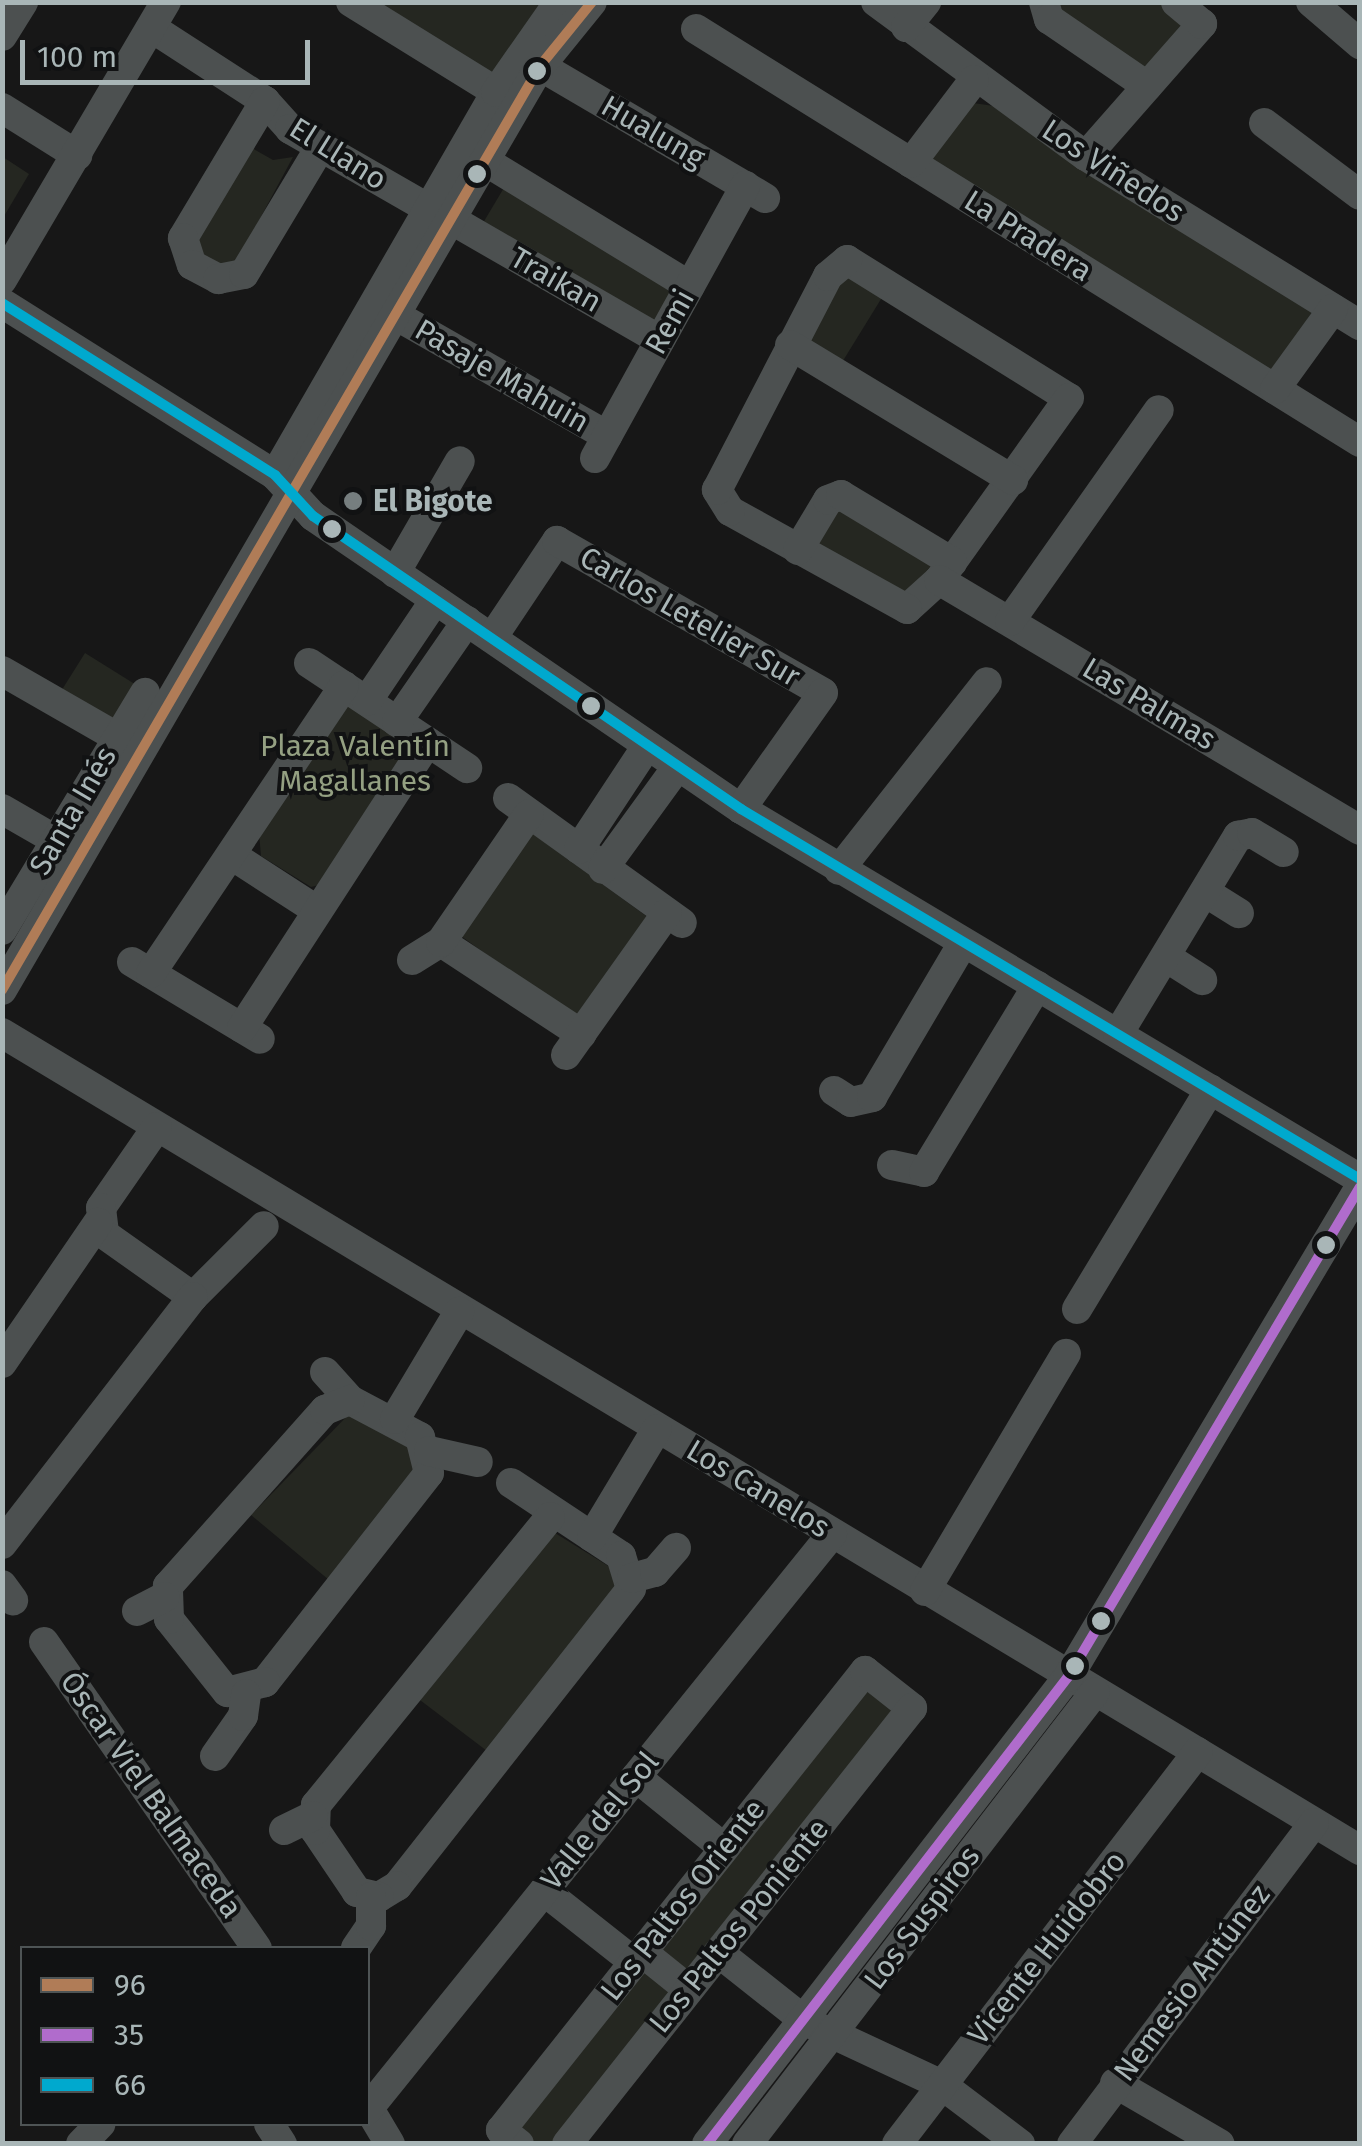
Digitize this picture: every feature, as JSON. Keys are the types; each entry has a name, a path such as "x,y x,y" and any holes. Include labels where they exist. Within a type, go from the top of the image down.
{"street":[{"path":"2,36 23,2"},
{"path":"351,2 496,92"},
{"path":"2,990 129,744 295,500 398,316 496,92 559,2"},
{"path":"275,476 440,215 486,161 540,66 592,2"},
{"name":"Los Viñedos","path":"876,2 974,80 1086,156 1360,325"},
{"path":"906,27 926,2"},
{"path":"1044,2 1050,19 1147,86"},
{"path":"1086,156 1202,24 1176,2"},
{"path":"1311,2 1360,44"},
{"path":"2,280 159,15"},
{"name":"El Llano","path":"159,15 321,146 440,215"},
{"name":"La Pradera","path":"696,29 1360,442"},
{"name":"Hualung","path":"540,66 755,192"},
{"path":"911,163 974,80"},
{"path":"265,102 182,238 192,265 218,279 244,274 321,146"},
{"path":"2,108 77,155"},
{"path":"1264,124 1360,195"},
{"path":"486,161 690,286"},
{"name":"Remi","path":"601,447 690,286 755,192"},
{"name":"Traikan","path":"440,215 660,340"},
{"path":"836,266 872,268 1066,390 1068,407 1013,480 918,604 901,608 730,511 717,490 790,345 836,266"},
{"path":"2,303 275,476 295,500 395,573 741,809 1360,1179"},
{"path":"1275,389 1333,308"},
{"name":"Pasaje Mahuin","path":"398,316 601,447"},
{"path":"790,345 1013,480"},
{"path":"1010,621 1159,410"},
{"path":"395,573 460,461"},
{"name":"Las Palmas","path":"798,550 828,500 841,495 1010,621 1357,823"},
{"name":"Carlos Letelier Sur","path":"479,630 556,540 823,693 741,809"},
{"path":"428,742 315,909 251,1033 142,968 233,856 355,693 435,600"},
{"path":"398,722 479,630"},
{"path":"309,662 467,768"},
{"path":"2,671 129,744"},
{"path":"838,870 987,682"},
{"name":"Santa Inés","path":"2,930 56,840 129,744 144,693"},
{"path":"579,849 648,746"},
{"path":"604,868 677,766"},
{"path":"412,960 442,942 518,806 675,918 574,1045 442,942"},
{"path":"2,809 56,840"},
{"path":"1118,1034 1244,832 1284,852"},
{"path":"233,856 315,909"},
{"path":"1205,892 1240,913"},
{"path":"834,1091 850,1102 872,1097 963,942"},
{"path":"1166,957 1202,980"},
{"path":"892,1165 924,1172 1037,986"},
{"name":"Los Canelos","path":"2,1033 459,1312 1360,1850"},
{"path":"1077,1309 1210,1089"},
{"path":"2,1363 98,1223 156,1127"},
{"name":"Los Suspiros","path":"747,2144 836,2030 1082,1684 1360,1187"},
{"path":"98,1223 192,1297"},
{"path":"2,1544 192,1297 264,1226"},
{"path":"396,1420 459,1312"},
{"path":"925,1590 1066,1354"},
{"path":"325,1372 350,1400 396,1420 429,1451 478,1462"},
{"path":"137,1611 165,1597 325,1410 350,1400"},
{"path":"592,1537 657,1428"},
{"path":"216,1756 246,1694 424,1482 429,1451"},
{"path":"371,1897 397,1886 625,1600 632,1578 621,1556 550,1517 512,1484"},
{"path":"284,1830 313,1816 550,1517"},
{"name":"Valle del Sol","path":"370,2106 832,1534"},
{"path":"632,1578 655,1572 676,1548"},
{"path":"165,1597 169,1619 213,1682 246,1694"},
{"name":"Óscar Viel Balmaceda","path":"44,1642 256,1946"},
{"name":"Los Paltos Poniente","path":"567,2144 912,1708 865,1670"},
{"name":"Los Paltos Oriente","path":"510,2136 638,1957 865,1670"},
{"name":"Los Suspiros","path":"707,2144 1082,1684"},
{"name":"Vicente Huidobro","path":"896,2144 1198,1752"},
{"path":"636,1777 724,1848"},
{"path":"313,1816 352,1886 371,1897"},
{"name":"Nemesio Antúnez","path":"1072,2144 1314,1823"},
{"path":"544,1891 688,1989"},
{"path":"357,1946 371,1926 371,1897"},
{"path":"720,1954 805,2021 836,2030 942,2085 1020,2144"},
{"path":"1116,2083 1205,2140"},
{"path":"370,2111 390,2144"}],"green space":[{"path":"373,3 552,3 489,76"},
{"path":"1060,3 1164,3 1187,20 1142,77 1055,9"},
{"path":"973,103 994,106 1312,312 1279,365 1263,376 932,165 930,153"},
{"path":"243,143 273,160 293,157 234,267 197,261 194,225"},
{"path":"3,157 29,174 3,218"},
{"path":"508,181 672,284 658,329 480,228"},
{"path":"852,274 886,291 841,364 804,343 839,279"},
{"path":"837,501 937,562 911,598 816,550"},
{"path":"85,653 137,685 113,723 62,690"},
{"name":"Plaza Valentín Magallanes","path":"351,706 408,743 410,755 323,884 311,887 261,856 259,833 340,707"},
{"path":"532,833 648,917 574,1018 459,934"},
{"path":"350,1413 407,1445 417,1468 329,1580 251,1515"},
{"path":"555,1533 618,1572 618,1586 487,1751 416,1697"},
{"path":"862,1683 898,1703 560,2143 528,2143 514,2127"}],"transit line":[{"name":"96","path":"2,990 540,66 592,2"},
{"name":"66","path":"2,303 275,475 313,516 741,809 1360,1179"},
{"name":"35","path":"707,2144 1068,1677 1360,1187"}],"place":[{"name":"El Bigote","path":"353,501"}]}
